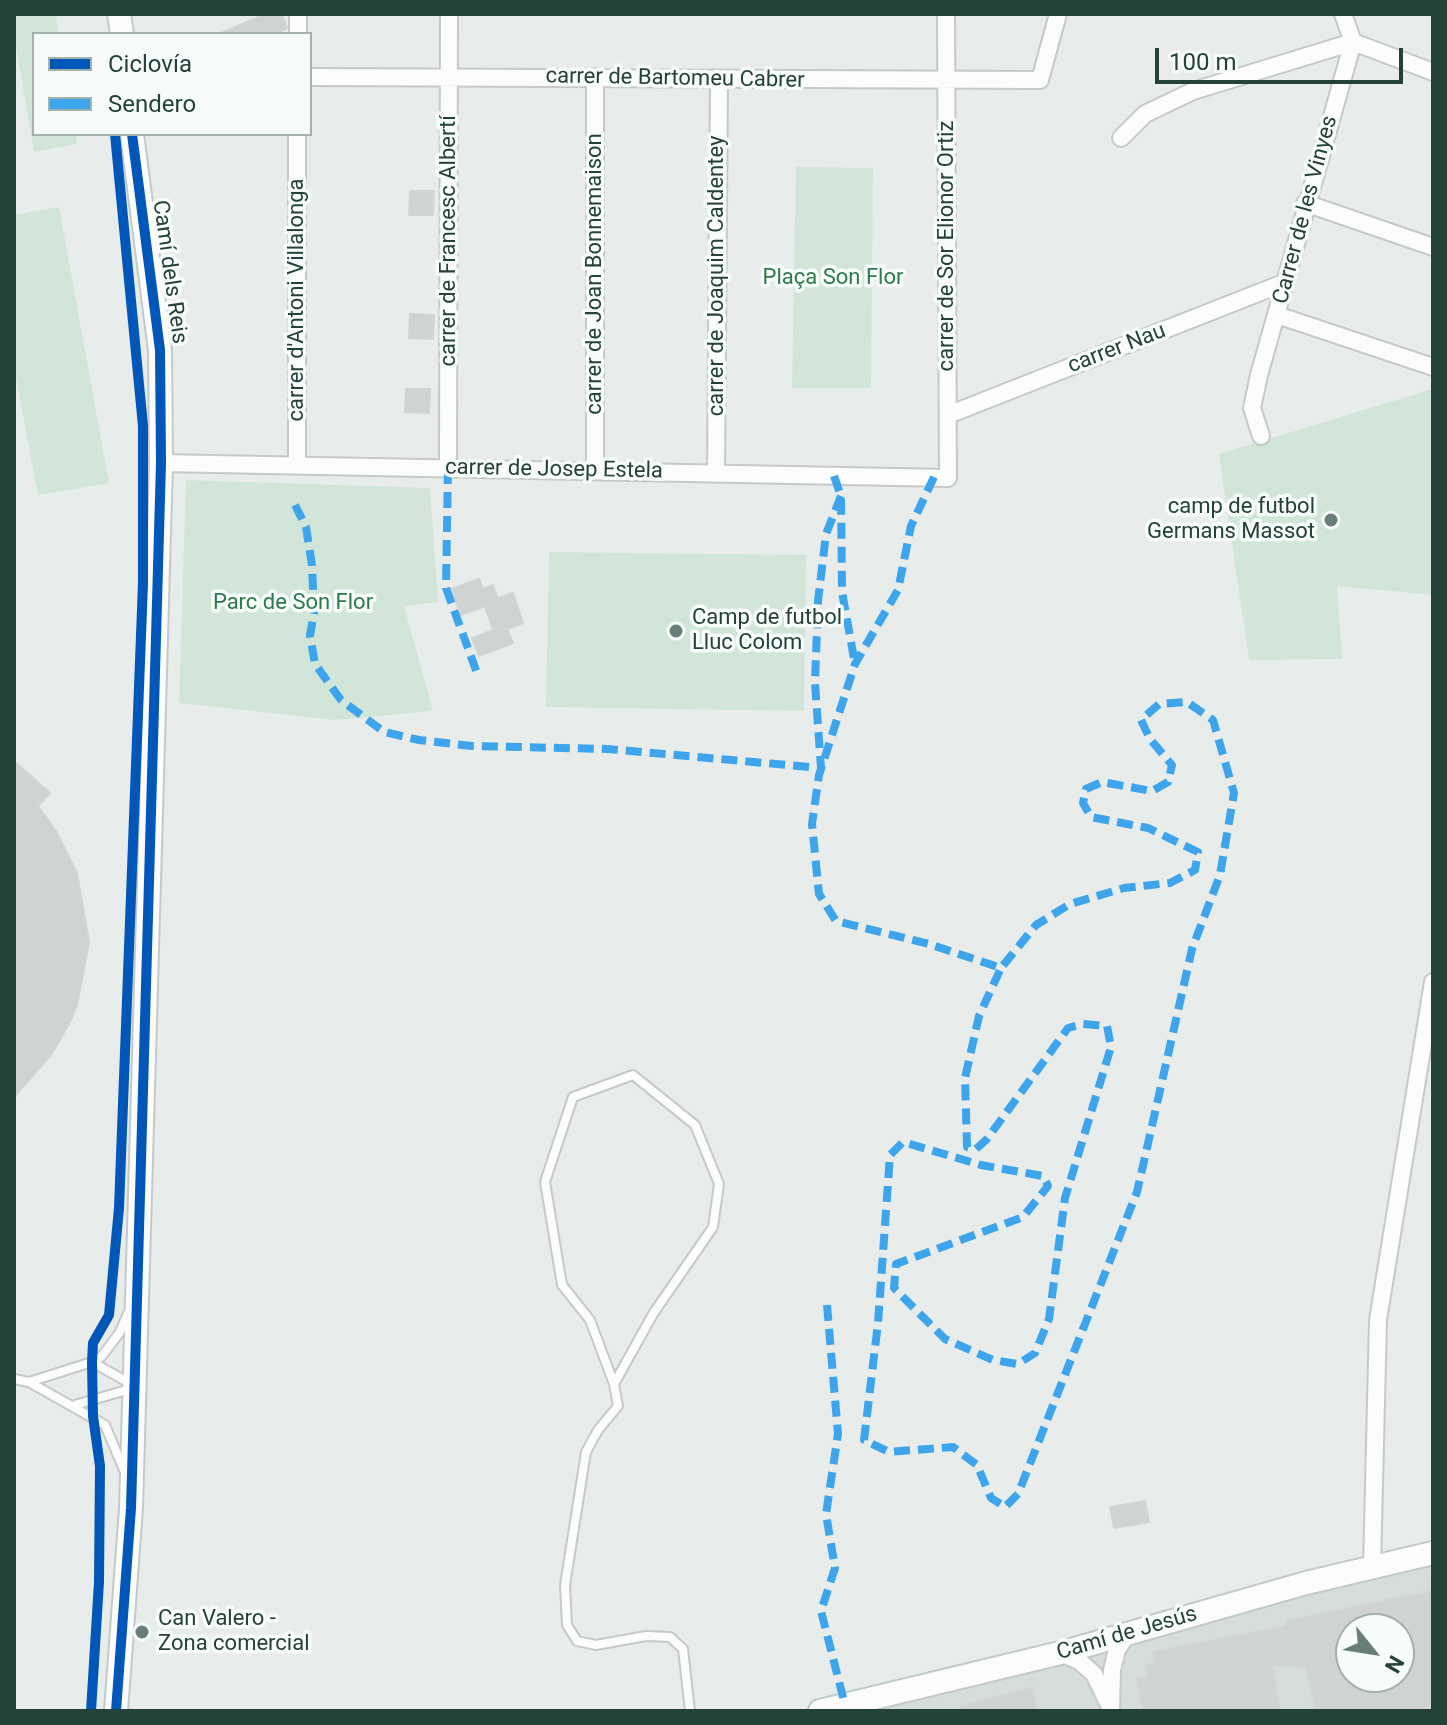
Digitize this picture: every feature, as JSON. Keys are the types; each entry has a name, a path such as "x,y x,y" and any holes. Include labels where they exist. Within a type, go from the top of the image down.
{"street":[{"name":"carrer de Francesc Albertí","path":"448,468 449,14"},
{"name":"carrer de Sor Elionor Ortiz","path":"946,14 948,478"},
{"path":"1343,14 1353,42"},
{"name":"carrer de Bartomeu Cabrer","path":"312,77 1040,80 1062,16"},
{"path":"1121,138 1145,114 1193,91 1353,42 1433,72"},
{"name":"Carrer de les Vinyes","path":"1261,436 1252,408 1305,203 1353,42"},
{"name":"carrer de Joan Bonnemaison","path":"595,77 595,471"},
{"name":"carrer de Joaquim Caldentey","path":"716,473 719,79"},
{"name":"Camí dels Reis","path":"116,1711 132,1489 161,463 160,350 132,136"},
{"name":"carrer d'Antoni Villalonga","path":"297,136 297,465"},
{"path":"1305,203 1433,247"},
{"name":"carrer Nau","path":"948,415 1286,282"},
{"path":"1277,315 1433,367"},
{"name":"carrer de Josep Estela","path":"161,463 948,478"},
{"path":"1372,1567 1378,1320 1433,982"},
{"name":"Camí de Jesús","path":"820,1711 1060,1653 1404,1558 1433,1553"},
{"path":"1404,1558 1433,1562"},
{"path":"1111,1710 1112,1670 1117,1650 1127,1634"},
{"path":"1060,1653 1079,1661 1094,1674 1111,1710"}],"lane":[{"path":"614,1384 653,1314 713,1227 719,1184 695,1125 633,1075 573,1097 545,1182 562,1285 590,1320 614,1384 618,1406 598,1430 586,1452 565,1585 567,1625 577,1641 596,1645 646,1636 670,1637 683,1649 690,1711"},
{"path":"29,1382 102,1356 120,1332 138,1290"},
{"path":"92,1362 135,1387"},
{"path":"14,1379 29,1382 105,1425 132,1489"},
{"path":"73,1406 135,1387"}],"shaded area":[{"path":"1433,1558 1433,1711 820,1711"}],"green space":[{"path":"14,14 56,14 59,32 32,32 32,136 76,136 77,144 34,152 14,35"},
{"name":"Plaça Son Flor","path":"796,167 873,168 871,388 792,388"},
{"path":"59,207 109,483 38,495 14,368 14,215"},
{"name":"camp de futbol Germans Massot","path":"1433,389 1433,595 1337,586 1342,659 1249,660 1219,454"},
{"name":"Parc de Son Flor","path":"186,480 430,488 438,602 404,606 433,711 335,720 179,703"},
{"name":"Camp de futbol Lluc Colom","path":"549,552 806,555 804,711 546,707"}],"building":[{"path":"266,14 282,14 287,28 278,32 224,32"},
{"path":"410,191 434,191 433,215 409,215"},
{"path":"410,314 434,315 433,339 409,338"},
{"path":"406,389 430,389 429,413 405,412"},
{"path":"479,579 483,589 493,585 498,598 513,593 523,623 507,629 513,643 479,656 472,638 493,630 485,606 461,615 451,589"},
{"path":"14,761 50,793 38,806 56,831 77,873 89,942 77,1005 70,1022 51,1055 14,1097"},
{"path":"1145,1501 1149,1522 1114,1528 1110,1507"},
{"path":"1433,1591 1433,1711 1316,1711 1306,1667 1272,1665 1280,1711 1143,1711 1137,1679 1148,1677 1146,1665 1155,1663 1153,1652 1286,1626 1286,1621"},
{"path":"1032,1688 1037,1711 960,1711 960,1706"}],"marked path":[{"path":"448,468 446,588 477,673"},
{"path":"834,476 841,496 842,592 855,664"},
{"path":"934,477 911,526 898,590 855,664 819,775 812,824 819,894 836,921 929,944 1001,968 979,1016 965,1078 967,1147 976,1149 987,1139 1068,1028 1083,1024 1107,1026 1111,1047 1065,1198 1049,1319 1035,1353 1018,1364 993,1360 945,1339 894,1288 896,1264 1023,1217 1048,1186 1043,1176 981,1165 903,1142 890,1155 878,1323 864,1440 889,1452 953,1447 977,1465 991,1498 1005,1507 1018,1494 1137,1192 1192,949 1220,875 1234,793 1213,720 1187,702 1159,704 1141,720 1150,739 1172,765 1168,782 1152,791 1102,782 1086,789 1083,803 1091,817 1148,828 1198,852 1195,870 1170,883 1124,888 1070,904 1036,925 1001,968"},
{"path":"295,505 306,527 312,565 314,613 310,635 315,664 341,700 384,732 419,740 472,746 608,749 821,768 815,683 818,601 826,534 841,496"},
{"path":"827,1305 838,1434 826,1514 835,1568 821,1611 845,1705"}],"cycle path":[{"path":"91,1711 99,1582 100,1466 93,1416 92,1362 93,1343 109,1315 119,1208 143,583 143,426 115,136"},
{"path":"116,1711 131,1508 161,463 160,350 132,136"}],"place":[{"name":"camp de futbol Germans Massot","path":"1331,520"},
{"name":"Camp de futbol Lluc Colom","path":"676,631"},
{"name":"Can Valero - Zona comercial","path":"142,1632"}]}
